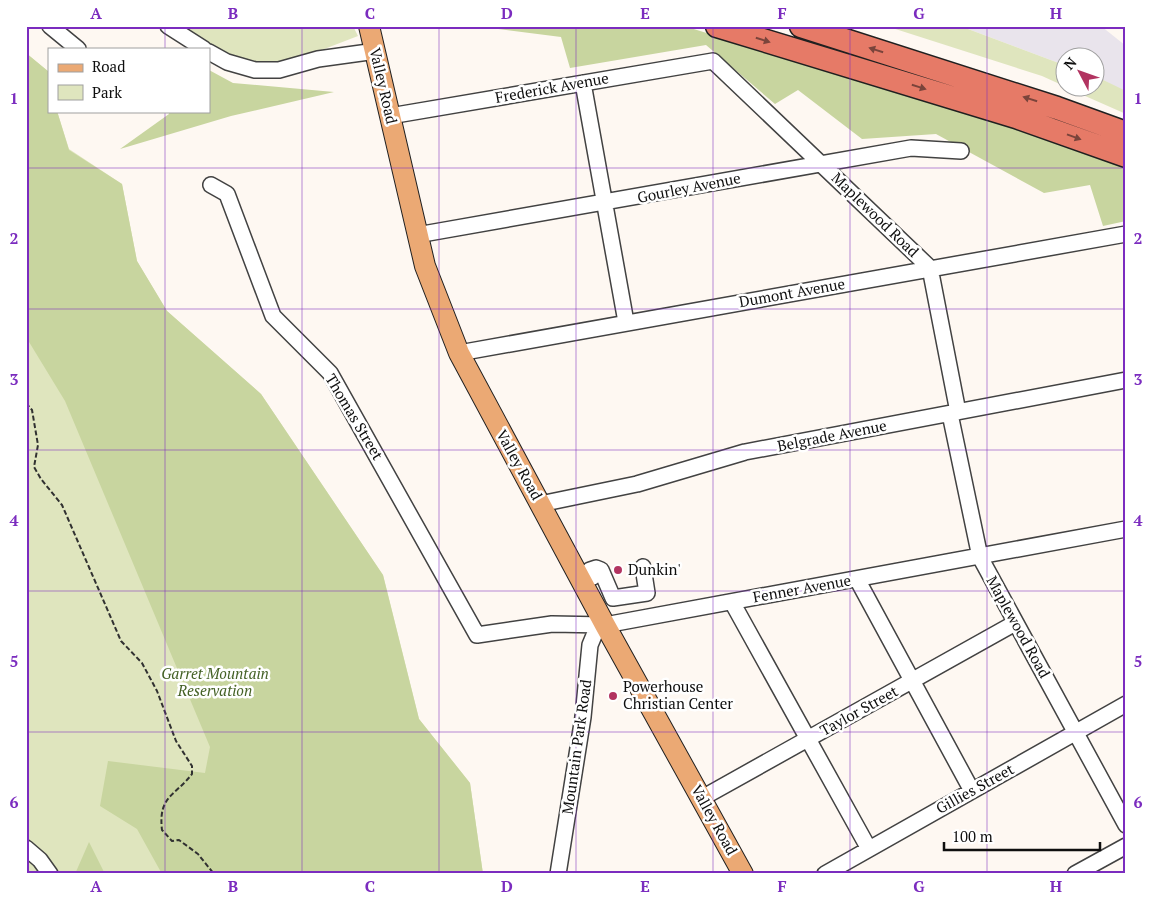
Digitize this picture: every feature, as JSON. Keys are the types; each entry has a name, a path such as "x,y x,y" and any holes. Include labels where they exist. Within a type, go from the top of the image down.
{"highway":[{"path":"717,26 1016,117 1126,156"},
{"path":"801,26 1031,99 1126,133"}],"main road":[{"name":"Valley Road","path":"370,26 425,266 459,353 540,504 589,575 605,625 743,874"}],"street":[{"path":"50,26 77,48"},
{"path":"168,26 202,48"},
{"path":"210,53 227,62 255,70 279,70 318,59 376,51"},
{"name":"Frederick Avenue","path":"390,116 713,61"},
{"name":"Maplewood Road","path":"713,61 823,163 930,268 980,557 1126,825"},
{"path":"583,83 626,322"},
{"name":"Gourley Avenue","path":"418,235 605,204 911,148 961,151"},
{"name":"Thomas Street","path":"211,186 227,194 273,316 330,373 477,634"},
{"name":"Dumont Avenue","path":"459,353 1126,234"},
{"name":"Belgrade Avenue","path":"540,504 637,484 745,452 1126,380"},
{"name":"Fenner Avenue","path":"477,634 552,624 605,625 635,606 732,602 1126,529"},
{"path":"589,575 601,570 613,598 635,606 647,593 643,566"},
{"path":"857,579 972,791"},
{"path":"732,602 869,849"},
{"name":"Taylor Street","path":"702,798 1015,623"},
{"name":"Mountain Park Road","path":"558,874 582,717 590,645 595,633 605,625"},
{"name":"Gillies Street","path":"825,874 1126,704"},
{"path":"1075,874 1126,846"},
{"path":"26,848 40,860 50,874"}],"path":[{"path":"26,403 32,410 38,445 34,467 62,505 121,641 147,671 163,703 176,741 192,766 192,774 169,796 164,806 162,830 172,841 179,840 193,849 214,874"}],"shaded area":[{"path":"960,26 1101,26 1126,46 1126,92 1104,81 1104,48 1054,48 1054,61"}],"green space":[{"path":"179,26 353,26 358,36 288,63 237,62"},
{"path":"475,26 684,26 1089,151 1126,169 1126,221 1103,226 1090,185 1044,193 936,134 862,139 798,90 775,104 706,45 570,68 561,37"},
{"path":"886,26 960,26 1054,61 1054,81"},
{"name":"Garret Mountain Reservation","path":"26,53 48,71 48,112 57,112 69,149 122,184 137,261 167,311 261,394 383,575 419,719 470,783 483,874 26,874"},
{"name":"Garret Mountain Reservation","path":"26,53 48,71 48,112 57,112 69,150 122,184 137,261 167,311 261,394 383,575 419,719 470,783 483,874 162,874 137,829 100,806 108,761 205,773 210,747 65,401 26,337"},
{"path":"210,71 233,83 334,92 231,116 120,149 169,114 168,112 210,112"},
{"path":"1104,80 1126,91 1126,114 1090,98 1104,98"},
{"path":"89,842 105,874 75,874"}],"place":[{"name":"Dunkin'","path":"618,570"},
{"name":"Powerhouse Christian Center","path":"613,696"}]}
